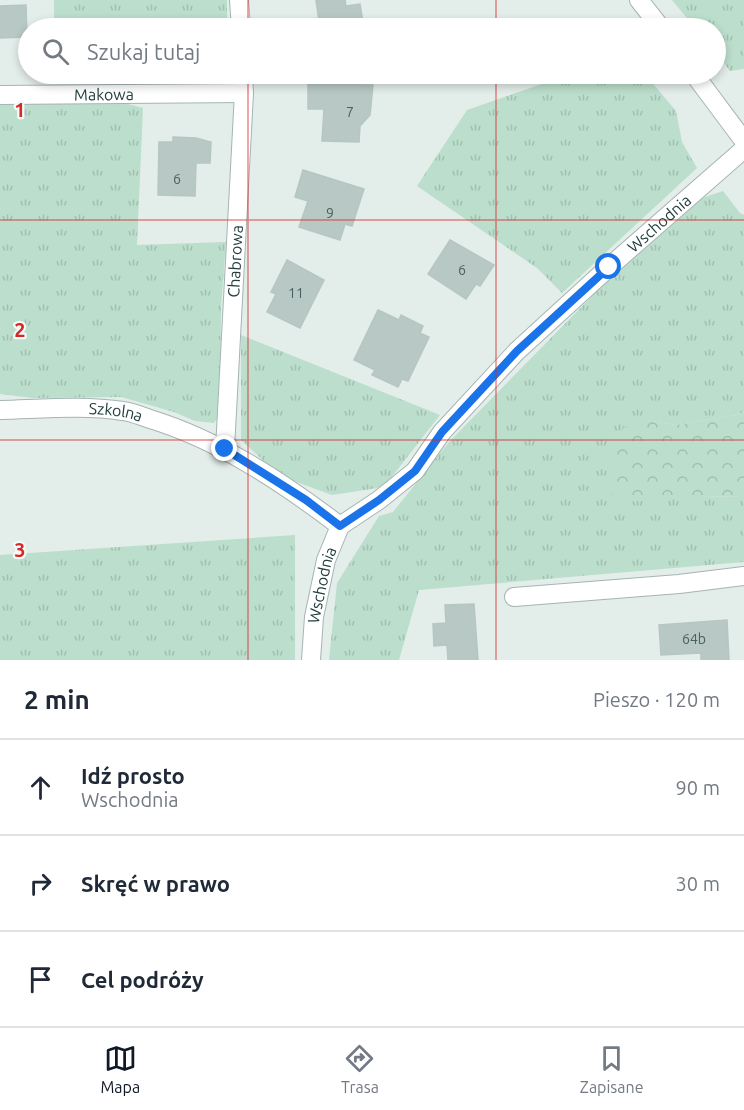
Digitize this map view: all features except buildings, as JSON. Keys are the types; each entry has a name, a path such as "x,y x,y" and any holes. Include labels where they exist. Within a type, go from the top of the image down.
{"street":[{"path":"239,0 240,18"},
{"path":"639,0 653,18"},
{"name":"Chabrowa","path":"225,449 244,84"},
{"path":"701,84 744,141"},
{"name":"Makowa","path":"0,95 244,93"},
{"name":"Wschodnia","path":"311,660 314,616 326,560 340,526 379,500 415,471 442,432 517,351 744,149"},
{"name":"Szkolna","path":"0,410 77,408 124,411 171,425 225,449 306,500 340,526"},
{"path":"514,597 679,585 744,576"}],"green space":[{"path":"54,0 227,0 227,18 54,18"},
{"path":"672,0 744,0 744,69 730,71 726,66 726,18 687,18"},
{"path":"541,84 653,84 676,111 682,142 697,168 562,293 537,268 417,186 467,110"},
{"path":"117,101 143,108 137,245 226,242 221,307 220,414 214,423 195,421 174,412 121,397 32,398 0,394 0,102"},
{"path":"723,191 744,215 744,412 676,425 645,420 698,497 744,496 744,562 419,590 399,660 329,660 337,583 379,516 393,512 449,442 598,290 702,198"},
{"path":"241,335 440,415 384,487 332,495 280,476 241,440"},
{"path":"744,412 744,496 612,503 613,454 623,428 645,420 676,425"},
{"path":"295,535 295,660 0,660 0,555"}],"route":[{"path":"225,449 306,500 340,526 379,500 415,471 442,432 517,351 609,267"}]}
